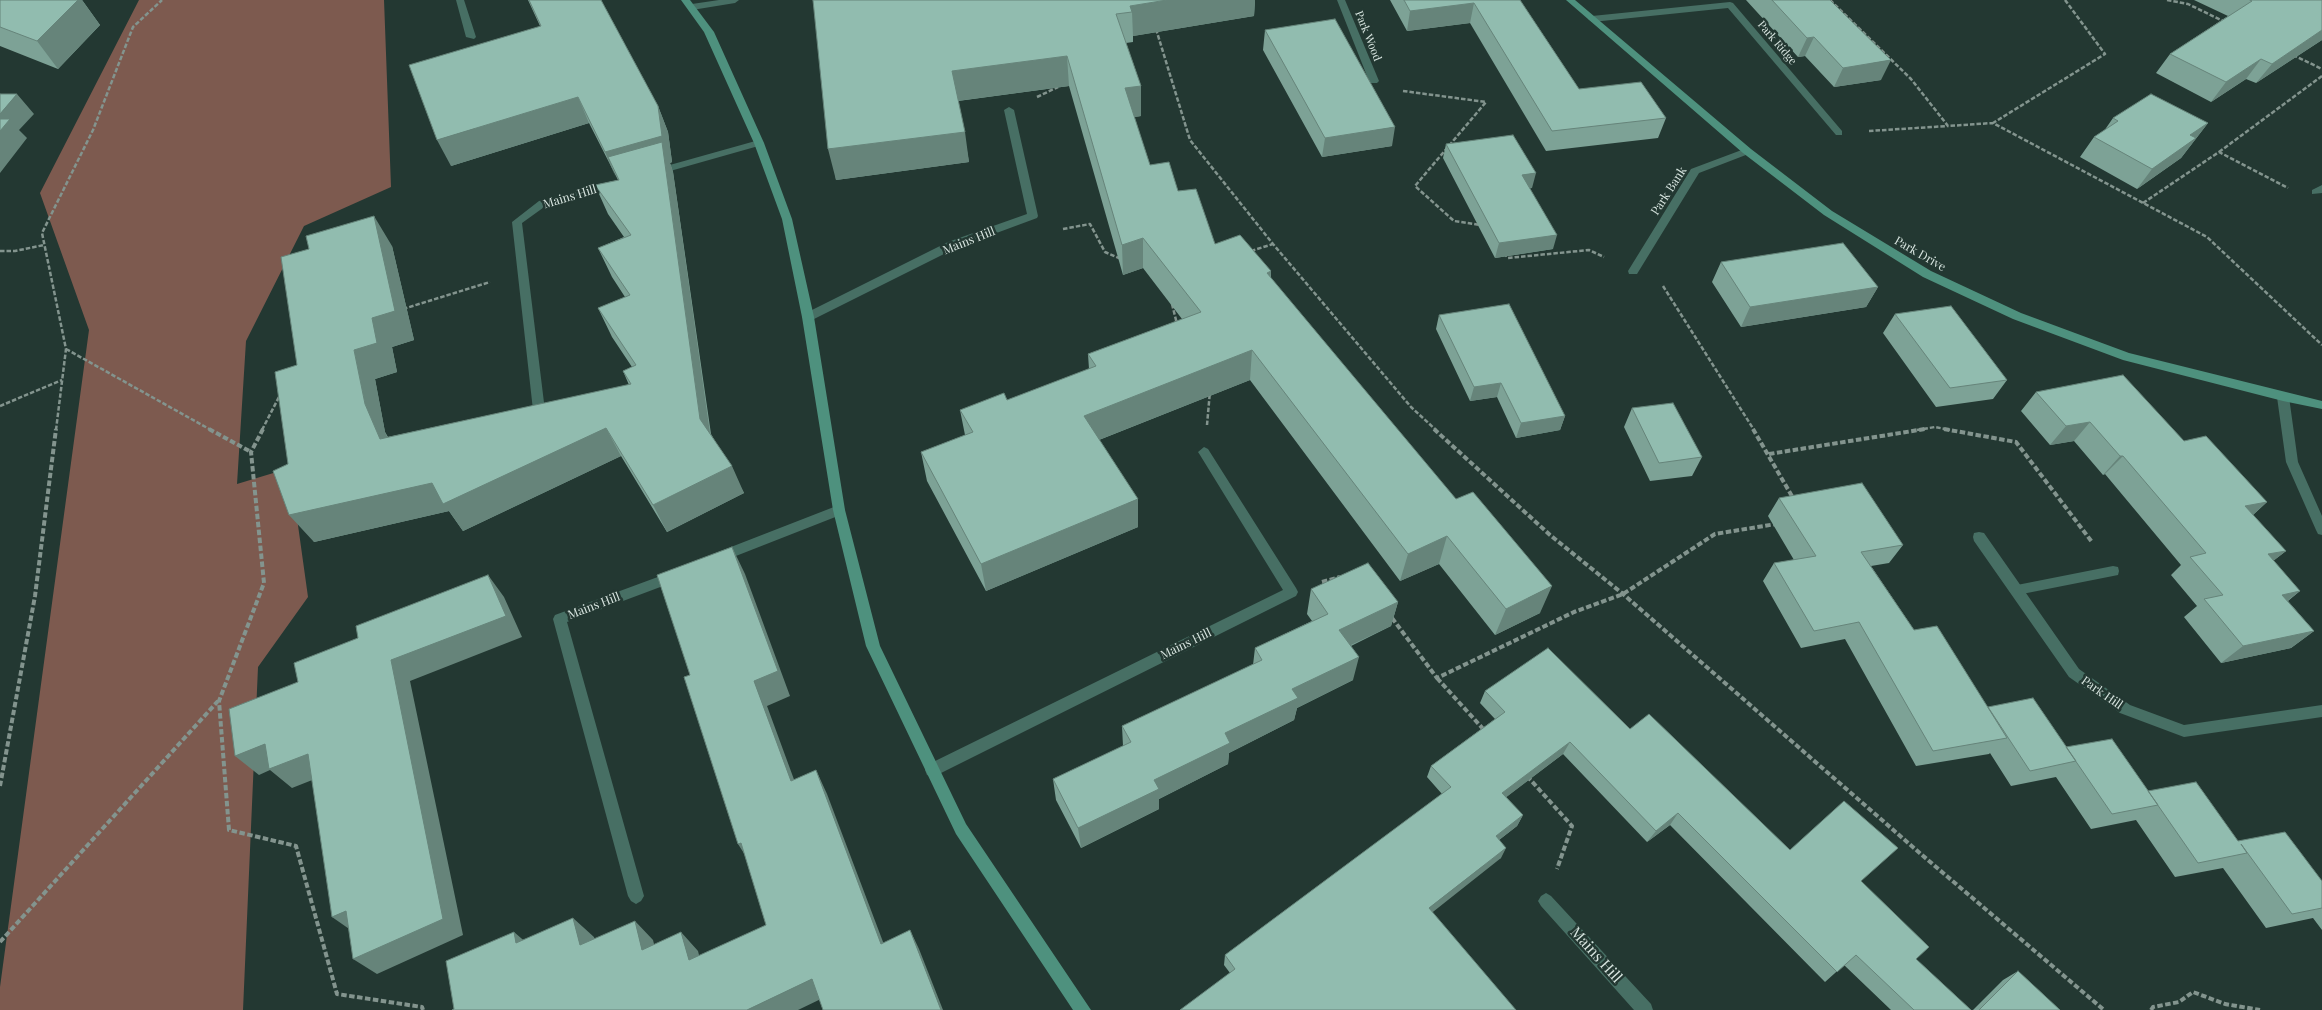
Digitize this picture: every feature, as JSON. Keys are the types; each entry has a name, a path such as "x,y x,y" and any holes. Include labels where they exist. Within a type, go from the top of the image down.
{"street":[{"path":"460,0 471,37"},
{"path":"689,4 735,0"},
{"name":"Park Wood","path":"1341,0 1374,81"},
{"name":"Park Drive","path":"1570,0 1747,151 1828,213 1918,269 2017,316 2127,357 2283,397 2322,405"},
{"path":"689,4 709,32 759,143 787,219 808,317 839,510 873,646 962,829 1083,1010"},
{"name":"Park Ridge","path":"1592,19 1730,5 1839,133"},
{"path":"1009,110 1033,216"},
{"path":"647,175 759,143"},
{"name":"Park Bank","path":"1634,271 1694,171 1747,151"},
{"name":"Mains Hill","path":"540,419 517,222 543,204 628,180"},
{"name":"Mains Hill","path":"808,317 952,246 1033,216"},
{"path":"2283,397 2292,462 2322,530"},
{"path":"1204,452 1291,592"},
{"path":"707,563 839,510"},
{"name":"Park Hill","path":"1979,537 2074,674 2125,709 2184,731 2322,711"},
{"name":"Mains Hill","path":"636,896 560,619 689,570"},
{"path":"2017,590 2113,571"},
{"name":"Mains Hill","path":"932,770 1291,592"},
{"name":"Mains Hill","path":"1546,901 1646,1010"}],"path":[{"path":"0,786 35,596 66,349 42,232 93,130 133,27 162,0"},
{"path":"1830,0 1911,79 1948,126"},
{"path":"1839,133 1992,124 2105,54 2065,0"},
{"path":"2168,0 2188,4 2228,23"},
{"path":"1155,25 1190,140 1273,244 1411,407 1550,535 1623,594 1922,855 2104,1010"},
{"path":"2288,52 2322,69"},
{"path":"2143,203 2219,152 2322,76"},
{"path":"1374,81 1396,90 1486,102 1415,186 1454,221 1482,225 1487,232"},
{"path":"1992,124 2207,237 2322,346"},
{"path":"2219,152 2307,198 2319,190"},
{"path":"1033,216 1042,233 1090,224 1105,252 1123,260"},
{"path":"1247,252 1273,244"},
{"path":"0,251 15,251 44,246"},
{"path":"1503,251 1508,258 1588,250 1663,285 1768,454 1796,503"},
{"path":"400,310 522,272"},
{"path":"1171,297 1177,324 1181,330"},
{"path":"66,349 251,452"},
{"path":"0,406 63,380"},
{"path":"0,942 219,701 264,583 251,452 283,390"},
{"path":"1204,452 1211,390"},
{"path":"1768,454 1935,427 2016,442 2113,571"},
{"path":"1437,678 1574,612 1623,594 1714,534 1778,523"},
{"path":"1291,592 1347,574"},
{"path":"1391,617 1437,678 1489,734"},
{"path":"219,701 229,830 296,846 337,994 422,1006 423,1010"},
{"path":"1521,770 1572,826 1546,901"},
{"path":"2151,1010 2153,1007 2179,1002 2193,992 2225,1004 2260,1010"}],"shaded area":[{"path":"139,0 384,0 391,187 304,226 246,341 237,484 290,468 308,597 258,667 243,1010 0,1010 0,987 89,330 40,193"}],"building":[{"path":"0,0 78,0 37,41 0,27"},
{"path":"529,0 601,0 658,106 662,136 605,152 578,97 437,140 409,65 541,26"},
{"path":"813,0 1167,0 1130,6 1132,12 1116,14 1141,86 1125,88 1150,165 1169,162 1178,191 1196,189 1215,244 1240,235 1271,271 1267,273 1456,499 1473,492 1552,586 1506,609 1447,536 1408,554 1252,350 1084,416 1138,499 981,564 921,452 973,432 960,410 1004,393 1007,400 1096,366 1088,354 1201,312 1143,238 1122,245 1067,56 952,71 965,132 828,149"},
{"path":"1404,0 1520,0 1579,89 1641,82 1666,118 1552,131 1474,3 1410,11"},
{"path":"1772,0 1830,0 1891,60 1843,68 1814,37 1807,38"},
{"path":"2250,0 2322,0 2322,30 2272,64 2261,59 2226,82 2170,54 2252,1"},
{"path":"1335,19 1395,127 1325,138 1265,30"},
{"path":"0,94 17,94 0,114"},
{"path":"2151,94 2208,123 2190,135 2196,138 2152,169 2094,137 2118,121 2113,118"},
{"path":"0,119 10,119 0,131"},
{"path":"1513,135 1536,173 1522,175 1557,235 1499,243 1446,144"},
{"path":"662,142 700,419 732,466 653,505 606,428 443,504 432,483 289,515 273,471 288,464 275,372 297,365 281,257 309,249 306,236 374,216 395,311 372,318 377,343 354,350 365,404 380,439 631,384 623,371 636,365 598,308 630,295 598,248 631,235 595,185 619,180 608,157"},
{"path":"1843,243 1878,287 1750,307 1721,262"},
{"path":"1509,304 1565,416 1521,423 1501,383 1474,387 1439,315"},
{"path":"1951,306 2007,380 1950,388 1895,314"},
{"path":"2123,375 2184,441 2206,436 2267,502 2245,506 2286,551 2268,554 2300,591 2282,595 2314,631 2243,646 2204,599 2223,595 2190,557 2206,553 2123,456 2120,456 2090,422 2066,426 2036,392"},
{"path":"1673,403 1702,457 1659,463 1632,408"},
{"path":"1862,483 1903,545 1861,552 1914,630 1937,626 2007,738 1933,751 1859,622 1814,631 1774,563 1816,556 1779,498"},
{"path":"732,547 778,671 754,681 791,781 816,770 881,944 910,930 941,1010 823,1010 812,979 747,1010 452,1010 454,1009 446,961 514,932 516,943 573,918 580,945 635,921 642,950 681,932 689,960 766,925 741,843 738,844 684,677 690,675 657,575"},
{"path":"1368,563 1398,602 1339,630 1359,657 1292,689 1298,698 1225,733 1230,743 1154,780 1159,789 1078,828 1053,779 1131,742 1122,726 1262,660 1255,648 1328,614 1311,589"},
{"path":"488,575 506,616 391,660 443,919 353,959 346,911 332,917 308,754 269,769 265,744 235,756 229,709 298,682 294,663 358,638 356,626"},
{"path":"1548,648 1630,729 1649,714 1790,850 1844,801 1898,848 1861,881 1929,947 1916,959 1971,1010 1914,1010 1856,955 1837,972 1678,813 1656,831 1570,742 1502,793 1523,815 1496,836 1506,848 1429,908 1516,1010 1180,1010 1235,969 1225,955 1451,787 1431,766 1505,712 1485,691"},
{"path":"2033,698 2076,761 2030,771 1988,707"},
{"path":"2112,739 2158,805 2112,814 2066,747"},
{"path":"2196,782 2238,841 2285,832 2322,881 2322,908 2292,914 2241,844 2247,853 2198,863 2148,791"},
{"path":"2018,971 2060,1010 1979,1010"}]}
